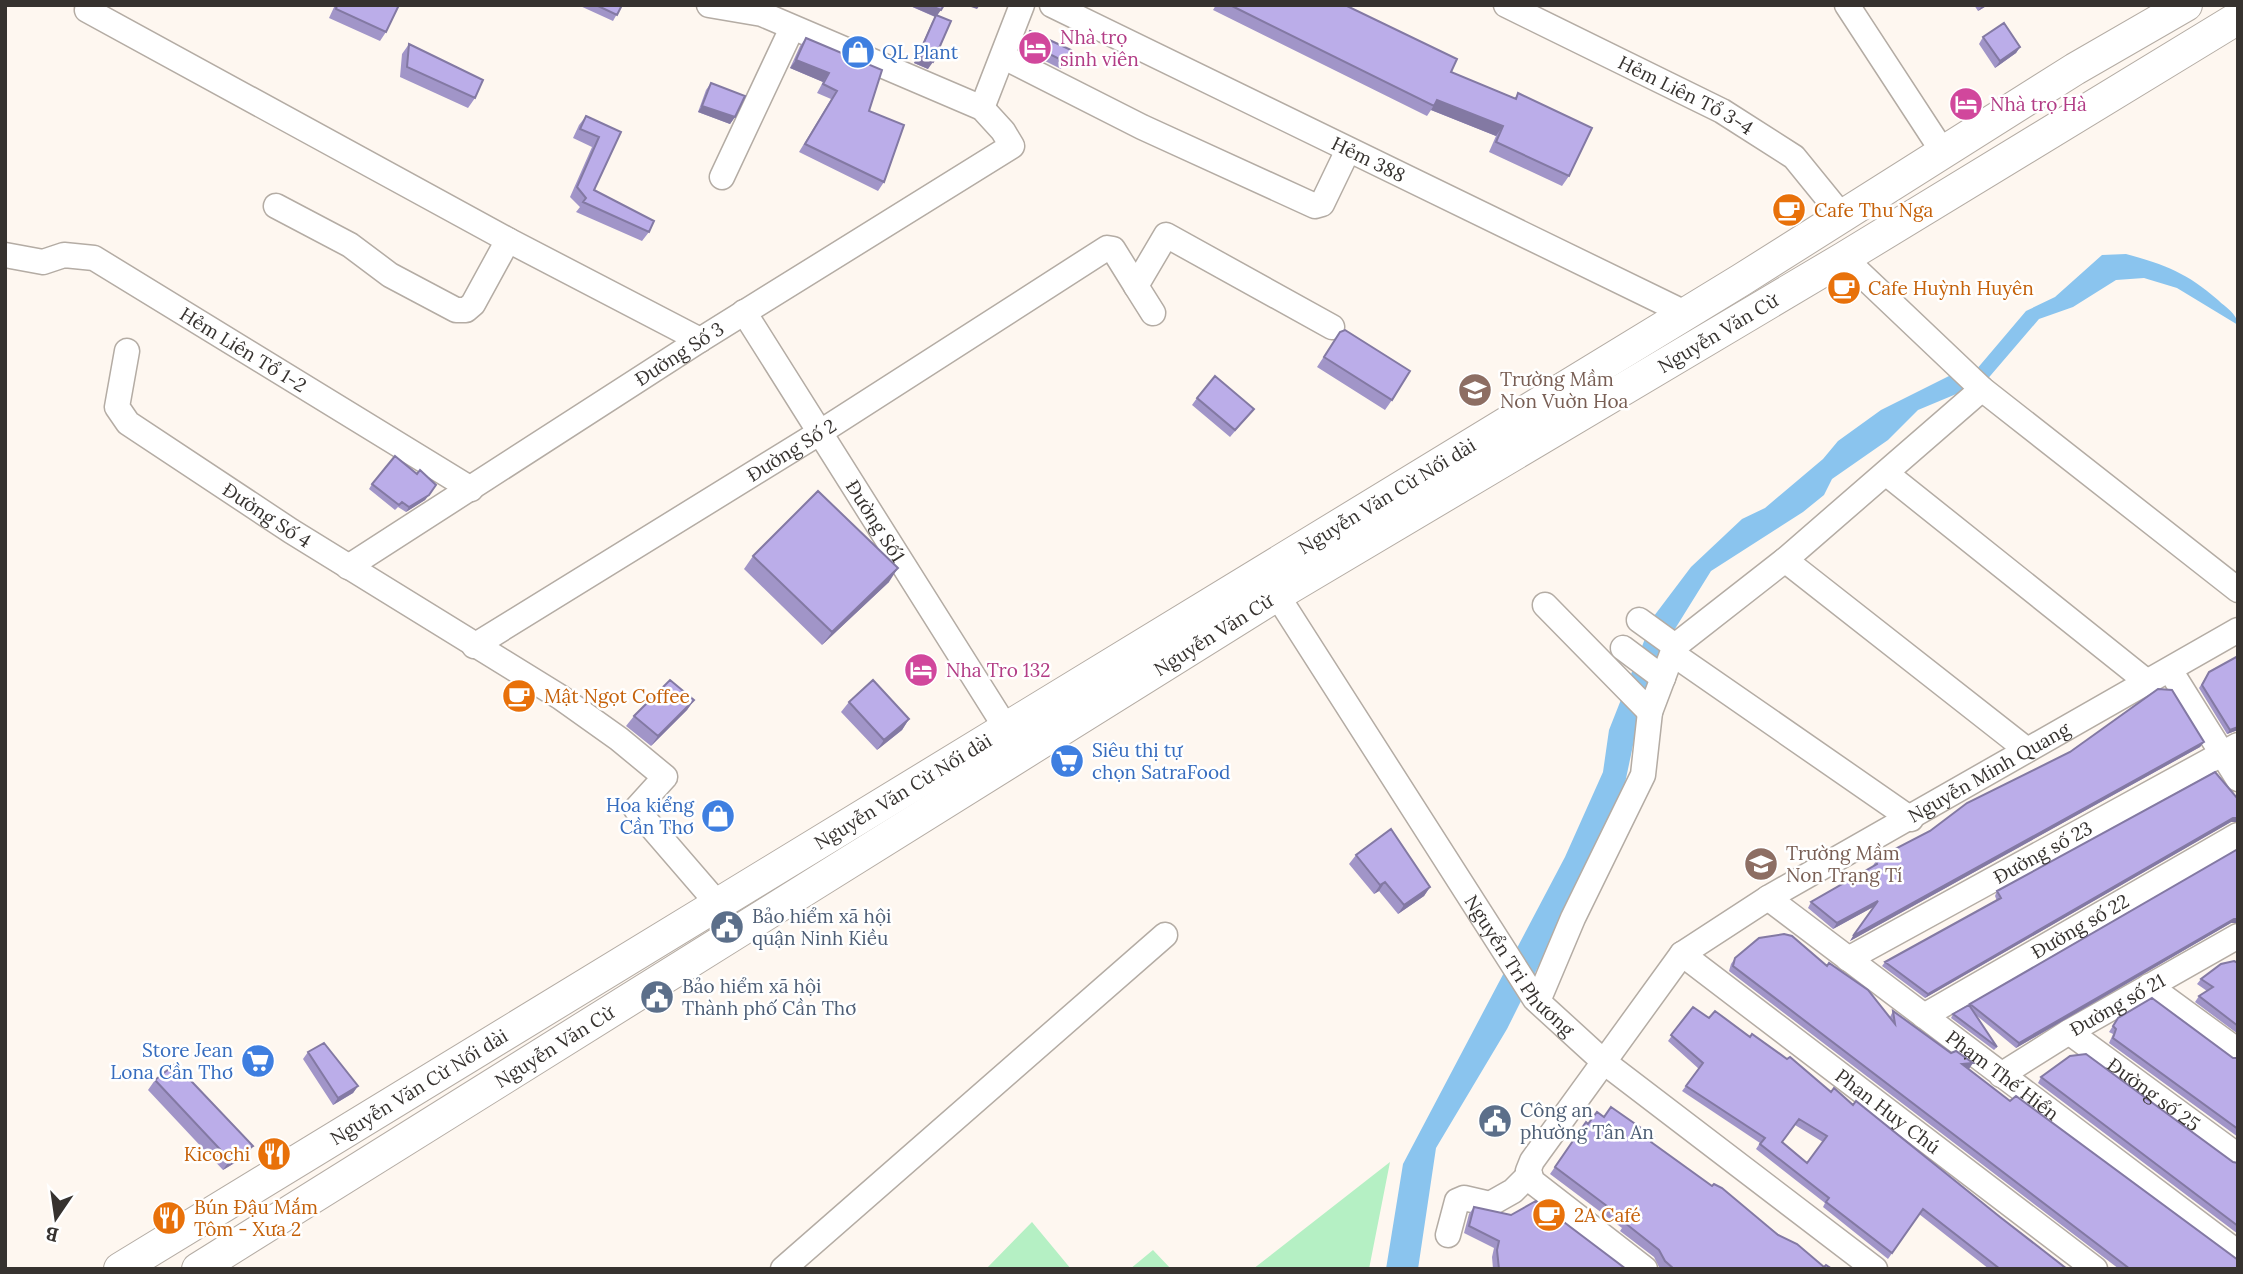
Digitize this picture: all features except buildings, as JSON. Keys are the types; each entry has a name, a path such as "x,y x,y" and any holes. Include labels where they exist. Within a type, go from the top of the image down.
{"main road":[{"name":"Nguyễn Văn Cừ","path":"1685,313 2075,69 2186,5"},
{"name":"Nguyễn Văn Cừ","path":"198,1269 469,1099 1269,584 1844,258 2238,18"},
{"name":"Nguyễn Văn Cừ Nối dài","path":"120,1269 1006,728 1269,584 1685,313"},
{"path":"448,1069 469,1099"}],"street":[{"path":"709,5 723,10 752,12 982,108 1004,57 1021,5"},
{"name":"Hẻm 388","path":"1052,5 1685,313"},
{"name":"Hẻm Liên Tổ 3-4","path":"1506,5 1723,111 1794,157 1842,216"},
{"path":"1847,5 1942,152"},
{"path":"87,10 508,240 700,340"},
{"path":"722,177 792,28"},
{"path":"1004,57 1142,127 1315,206 1322,204 1348,150"},
{"name":"Đường Số 3","path":"348,567 744,312 1012,146 1003,131 982,108"},
{"path":"276,206 350,245 390,275 456,310 466,310 473,304 508,240"},
{"path":"1153,313 1136,286 1159,230 1332,327"},
{"name":"Đường Số 2","path":"474,646 819,433 1107,248 1113,249 1136,286"},
{"name":"Hẻm Liên Tổ 1-2","path":"5,255 43,262 64,255 94,258 471,489"},
{"path":"1844,258 1981,388 2238,590"},
{"name":"Đường Số1","path":"744,312 1006,728"},
{"name":"Đường Số 4","path":"127,351 117,407 128,423 474,646"},
{"path":"1536,1000 1643,775 1648,709 1659,675 1672,648 1785,560 1981,388"},
{"path":"1886,474 2146,681"},
{"path":"1785,560 2027,750"},
{"name":"Nguyển Tri Phương","path":"1269,584 1536,1000 1604,1062 1875,1269"},
{"path":"1545,605 1648,709"},
{"path":"1643,623 1672,648 1911,818"},
{"name":"Nguyễn Minh Quang","path":"1448,1235 1457,1202 1464,1198 1490,1204 1513,1191 1529,1173 1682,954 1768,898 2238,630"},
{"path":"474,646 560,697 666,777 636,808 718,904"},
{"path":"1629,653 1659,675"},
{"path":"2170,670 2230,750 2238,779"},
{"name":"Đường số 23","path":"1848,959 2230,750"},
{"name":"Đường số 22","path":"1924,1016 2238,835"},
{"name":"Phạm Thế Hiển","path":"1768,898 2238,1253"},
{"path":"783,1269 1165,935"},
{"name":"Đường số 21","path":"2001,1075 2068,1032 2235,941"},
{"name":"Phan Huy Chú","path":"1682,954 2095,1269"},
{"path":"2149,986 2238,1051"},
{"name":"Đường số 25","path":"2068,1032 2238,1156"},
{"path":"1529,1173 1533,1182 1645,1269"}],"green space":[{"path":"1390,1162 1369,1269 1253,1269"},
{"path":"1032,1222 1071,1269 986,1269"},
{"path":"1153,1250 1171,1269 1130,1269"}],"water":[{"path":"2126,254 2165,266 2186,276 2231,311 2238,325 2177,288 2144,278 2116,280 2073,307 2039,319 1985,382 1918,410 1888,440 1832,479 1824,495 1803,512 1711,571 1655,661 1644,693 1624,788 1615,813 1507,1029 1436,1148 1418,1269 1386,1269 1403,1164 1565,857 1603,772 1609,730 1654,616 1691,567 1742,519 1765,508 1823,459 1838,441 1881,410 1951,375 1976,370 2026,311 2055,297 2102,255"}],"place":[{"name":"Nhà trọ sinh viên","path":"1035,48"},
{"name":"QL Plant","path":"858,52"},
{"name":"Nhà trọ Hà","path":"1966,104"},
{"name":"Cafe Thu Nga","path":"1789,210"},
{"name":"Cafe Huỳnh Huyên","path":"1844,288"},
{"name":"Trường Mầm Non Vuờn Hoa","path":"1475,390"},
{"name":"Nha Tro 132","path":"921,670"},
{"name":"Mật Ngọt Coffee","path":"519,696"},
{"name":"Siêu thị tự chọn SatraFood","path":"1067,761"},
{"name":"Hoa kiểng Cần Thơ","path":"718,816"},
{"name":"Trường Mầm Non Trạng Tí","path":"1761,864"},
{"name":"Bảo hiểm xã hội quận Ninh Kiều","path":"727,927"},
{"name":"Bảo hiểm xã hội Thành phố Cần Thơ","path":"657,997"},
{"name":"Store Jean Lona Cần Thơ","path":"258,1061"},
{"name":"Công an phường Tân An","path":"1495,1121"},
{"name":"Kicochi","path":"274,1154"},
{"name":"2A Café","path":"1549,1215"},
{"name":"Bún Đậu Mắm Tôm - Xưa 2","path":"169,1218"}]}
